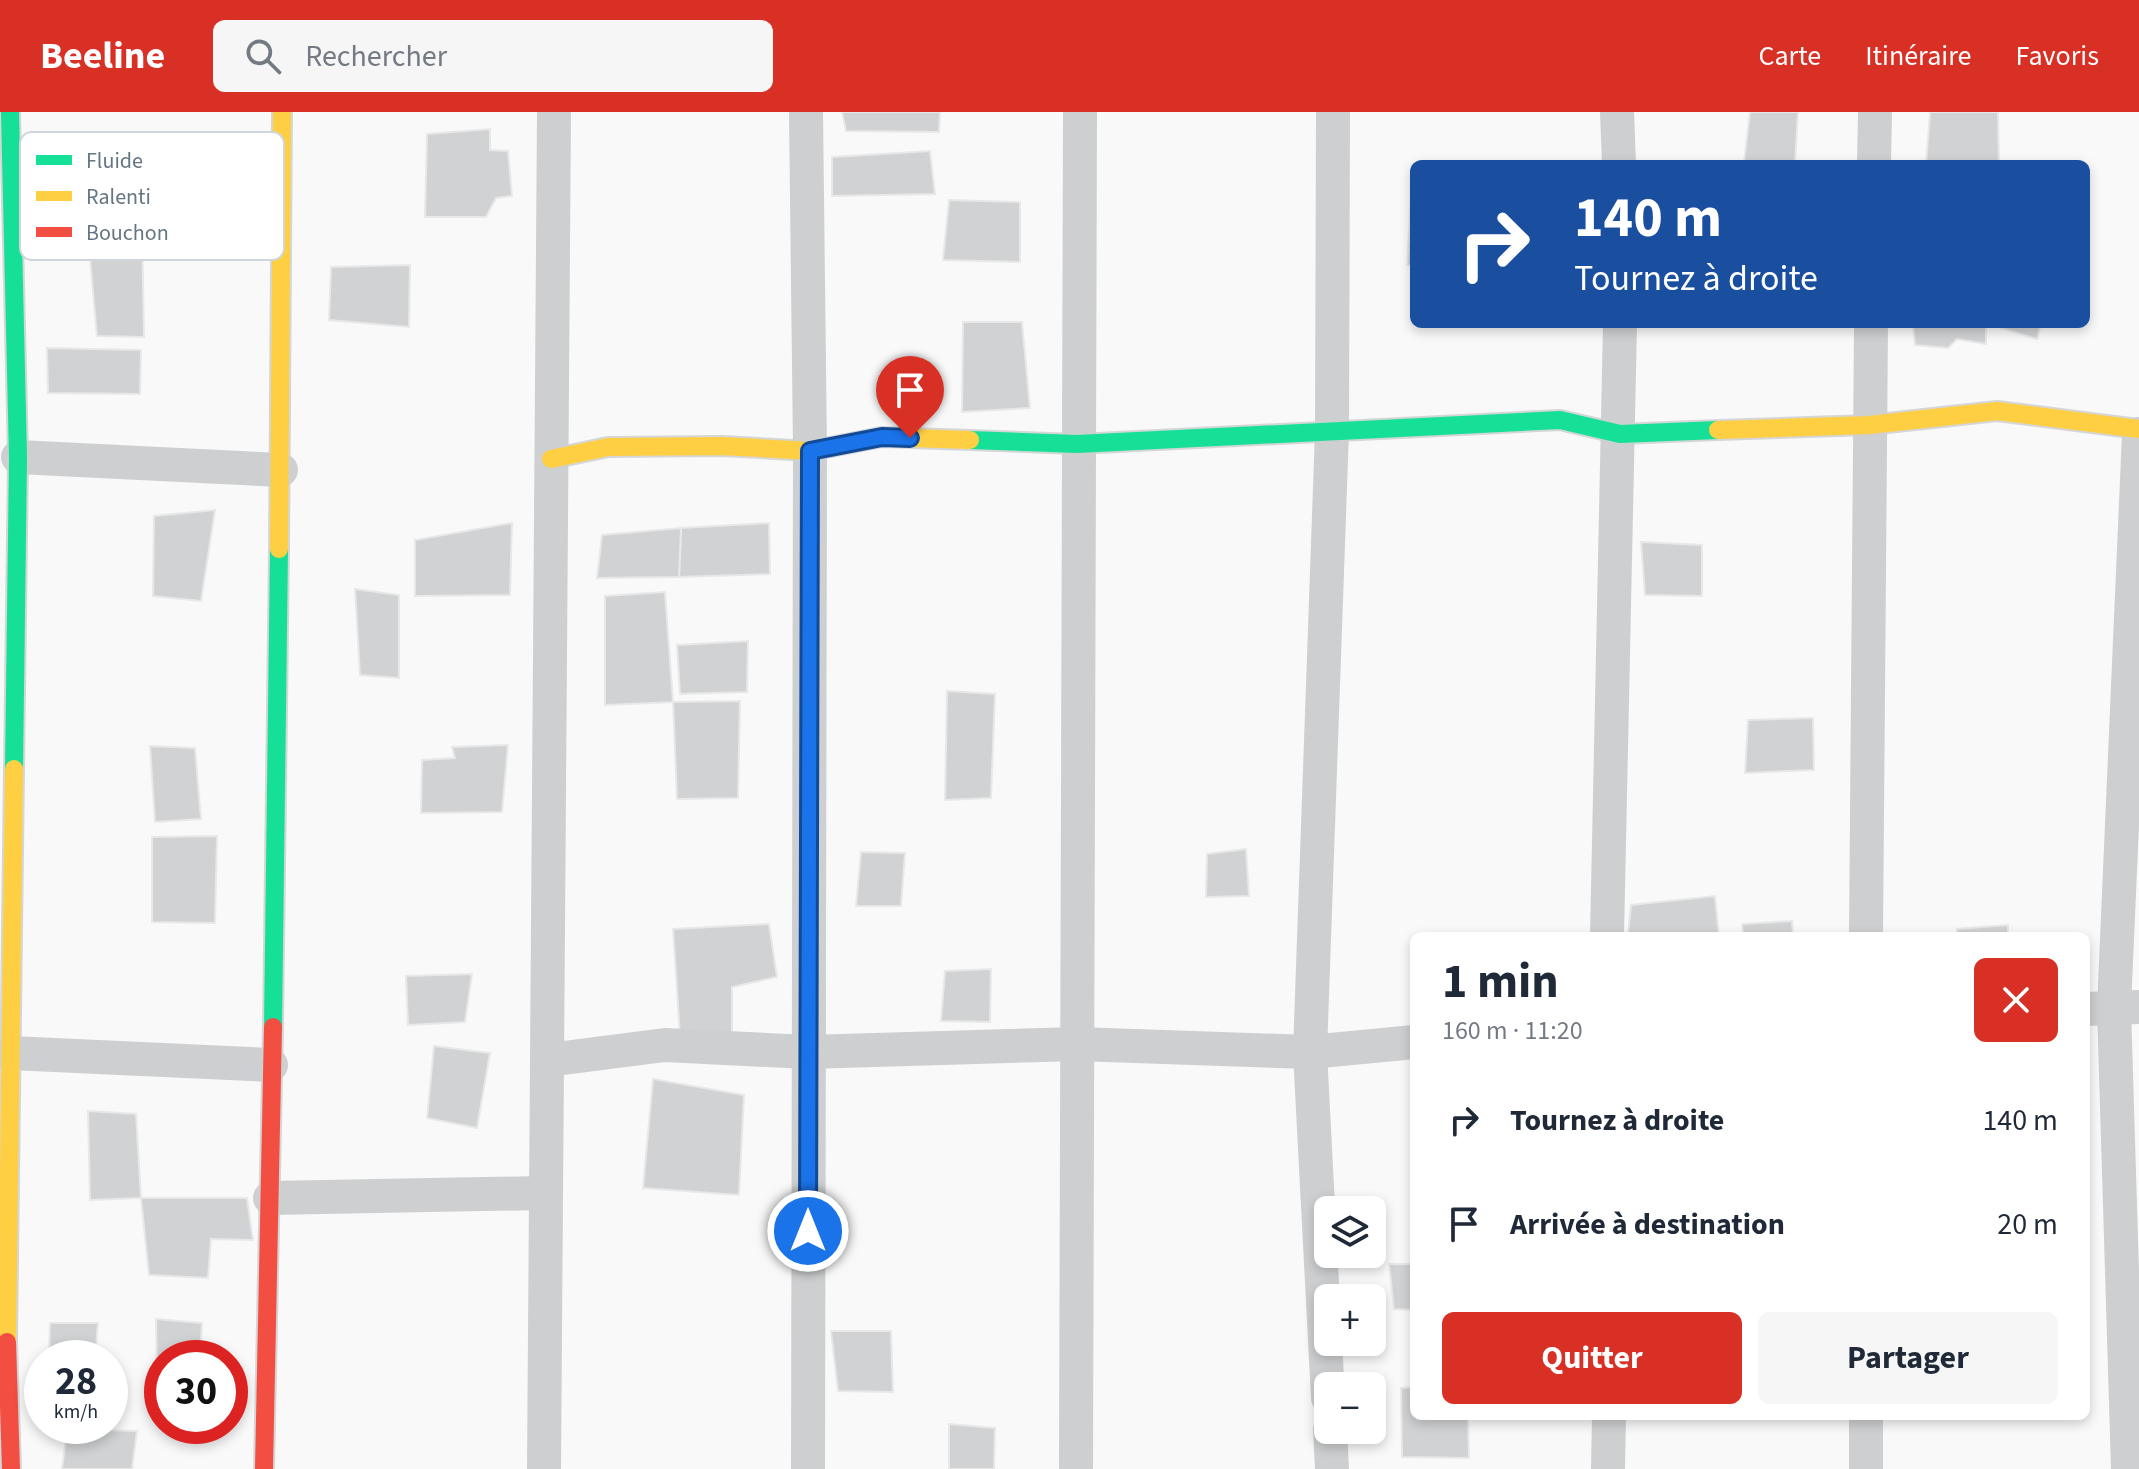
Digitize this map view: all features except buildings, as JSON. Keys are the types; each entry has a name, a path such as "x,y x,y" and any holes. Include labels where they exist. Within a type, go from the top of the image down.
{"street":[{"path":"10,112 18,457 7,1372 11,1469"},
{"path":"282,112 282,132"},
{"path":"544,1469 554,112"},
{"path":"806,112 810,451 808,1469"},
{"path":"1076,1469 1080,112"},
{"path":"1327,1372 1310,1052 1332,431 1333,112"},
{"path":"1617,112 1619,160"},
{"path":"1874,160 1875,112"},
{"path":"264,1469 281,470 282,260"},
{"path":"1607,932 1620,328"},
{"path":"1866,932 1871,328"},
{"path":"551,459 608,447 723,446 810,451 882,437 1077,444 1560,420 1620,434 1869,425 1997,411 2139,432 2113,1008 2128,1469"},
{"path":"18,457 281,470"},
{"path":"548,1060 665,1045 807,1052 1077,1044 1310,1052 1410,1042"},
{"path":"11,1053 271,1065"},
{"path":"270,1198 544,1193"},
{"path":"1608,1469 1609,1420"},
{"path":"1866,1420 1866,1469"},
{"path":"1331,1444 1332,1469"}],"traffic: fast":[{"path":"10,112 18,457 14,769"},
{"path":"970,440 1077,444 1560,420 1620,434 1718,430"},
{"path":"273,1027 279,549"}],"traffic: slow":[{"path":"282,112 282,132"},
{"path":"279,549 281,260"},
{"path":"1718,430 1869,425 1997,411 2139,429"},
{"path":"551,459 608,447 723,446 810,451 882,437 970,440"},
{"path":"7,1342 14,769"}],"traffic: jam":[{"path":"264,1469 273,1027"},
{"path":"7,1342 11,1469"}],"route":[{"path":"808,1231 810,451 882,437 910,438"}]}
